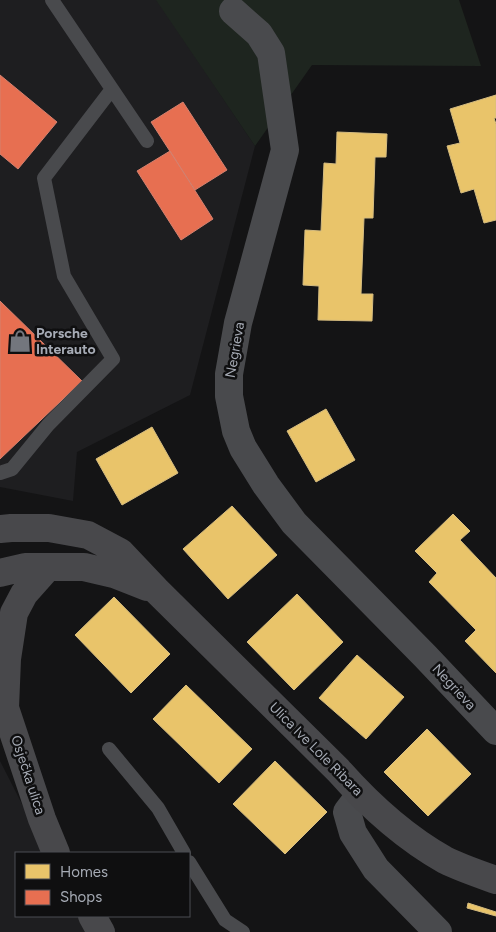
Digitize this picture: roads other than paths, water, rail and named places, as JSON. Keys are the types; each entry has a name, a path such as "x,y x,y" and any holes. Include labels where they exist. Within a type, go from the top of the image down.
{"street":[{"name":"Negrieva","path":"233,11 259,34 271,53 285,150 238,324 228,374 229,396 236,431 266,485 294,524 425,656 496,732"},
{"name":"Ulica Ive Lole Ribara","path":"0,529 49,528 88,535 120,552 338,770 360,795 404,834 446,860 496,880"},
{"name":"Ulica Ive Lole Ribara","path":"0,573 25,567 84,567 114,574 156,590"},
{"path":"3,702 14,613 24,594 48,567"},
{"name":"Osječka ulica","path":"3,702 42,819 56,852"},
{"path":"360,795 347,812 352,833 376,869 438,932"},
{"path":"93,917 101,932"}],"lane":[{"path":"52,0 147,142"},
{"path":"0,472 12,469 48,425 113,358 64,276 44,178 112,89"},
{"path":"109,749 158,808 183,852"},
{"path":"190,864 225,920 243,932"}],"place":[{"name":"Porsche Interauto","path":"20,341"}]}
